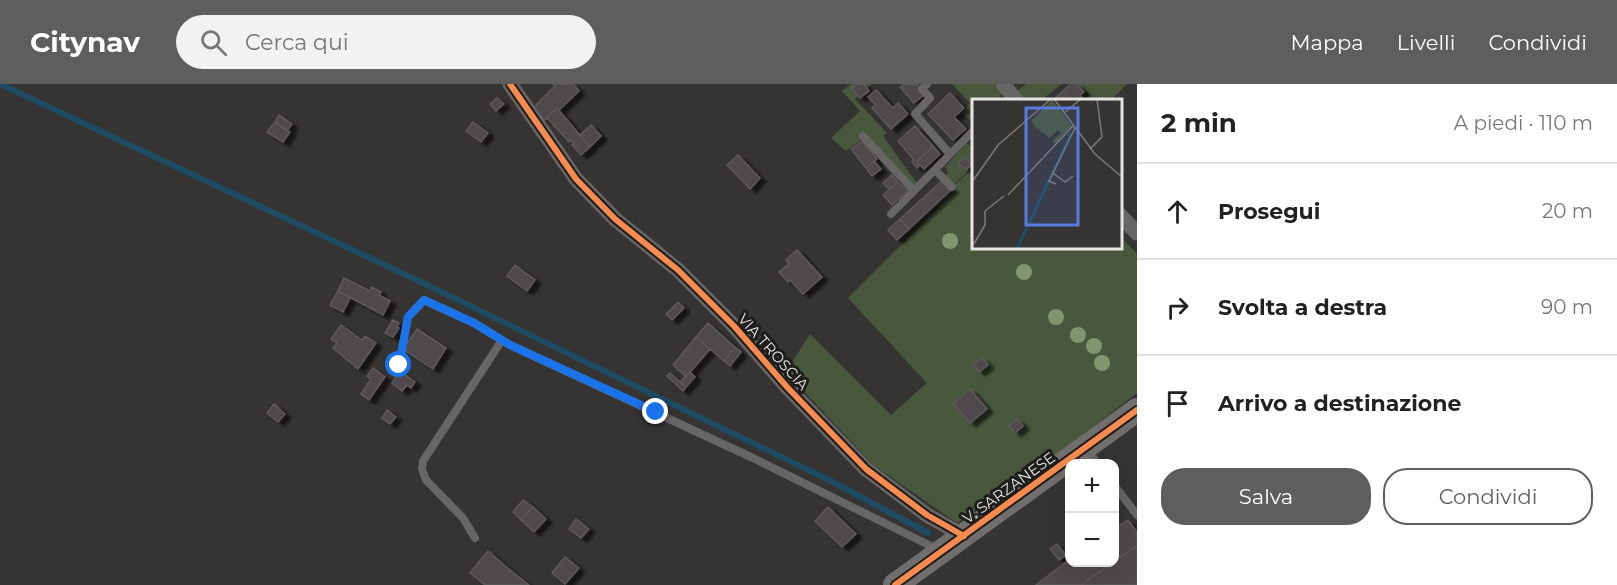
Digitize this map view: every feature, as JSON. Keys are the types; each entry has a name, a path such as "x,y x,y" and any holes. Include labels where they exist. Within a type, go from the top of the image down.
{"main road":[{"name":"V. SARZANESE","path":"895,585 941,551 1092,455 1137,410"}],"street":[{"name":"VIA TROSCIA","path":"510,84 576,179 615,219 678,270 734,326 787,387 866,469 927,514 964,536"},
{"path":"1122,217 1137,233"}],"lane":[{"path":"927,84 922,89 930,98 915,114 949,153"},
{"path":"891,214 972,132"},
{"path":"863,136 914,191"},
{"path":"935,170 952,187"},
{"path":"399,365 408,317 424,300 474,323 502,340 732,448 941,551"},
{"path":"475,538 462,518 426,480 422,469 423,461 502,340"},
{"path":"1119,492 1137,515"}],"green space":[{"path":"851,84 872,84 855,99 887,133 883,136 919,186 912,193 862,139 846,151 831,138 860,111 842,91"},
{"path":"952,84 994,84 1003,93 997,99 972,99 972,121 962,113 970,103"},
{"path":"1026,84 1062,84 1042,99 1024,99 1018,90"},
{"path":"1078,84 1127,84 1112,99 1086,99 1090,95"},
{"path":"967,143 972,149 972,168 951,187 944,178 948,172 945,167"},
{"path":"972,170 972,249 1122,249 1122,238 1137,254 1137,393 1073,442 957,523 872,464 786,372 810,334 891,415 927,383 848,298 955,191 952,187"}],"building":[{"path":"553,84 573,84 579,91 545,120 534,107 555,86"},
{"path":"857,84 864,84 869,91 860,98 852,88"},
{"path":"904,84 917,84 925,94 914,103 900,87"},
{"path":"1071,84 1077,84 1084,92 1080,95 1083,99 1054,99"},
{"path":"876,90 893,108 898,103 908,114 891,129 872,108 876,105 868,97"},
{"path":"950,93 964,108 954,117 966,129 953,140 928,114"},
{"path":"497,98 504,104 496,111 490,104"},
{"path":"557,108 590,147 581,155 572,145 574,144 570,140 569,142 547,118"},
{"path":"279,115 292,124 287,131 275,122"},
{"path":"275,122 290,132 283,142 267,132"},
{"path":"473,122 488,133 481,142 466,131"},
{"path":"591,125 601,136 590,147 580,135"},
{"path":"915,126 933,146 917,162 920,165 917,168 912,162 914,160 898,141"},
{"path":"862,141 877,159 866,168 851,149"},
{"path":"933,146 940,154 924,169 917,162"},
{"path":"738,155 760,178 750,189 727,165"},
{"path":"965,157 972,164 966,170 958,163"},
{"path":"874,161 881,169 872,176 866,168"},
{"path":"892,175 898,182 889,189 883,183"},
{"path":"943,180 952,189 909,229 900,219"},
{"path":"898,182 907,191 892,205 883,195"},
{"path":"900,219 909,229 897,240 888,230"},
{"path":"797,250 822,277 803,294 779,272 789,264 786,260"},
{"path":"515,265 535,280 527,291 507,276"},
{"path":"344,278 370,291 372,287 381,292 379,295 390,301 383,315 338,291"},
{"path":"338,291 350,298 343,312 330,305"},
{"path":"678,302 684,308 672,320 666,314"},
{"path":"393,320 399,323 397,327 399,328 393,337 385,333"},
{"path":"708,323 735,347 724,361 696,337"},
{"path":"341,325 362,340 365,336 376,343 358,369 333,348 337,343 331,339"},
{"path":"417,329 446,348 433,369 403,349"},
{"path":"696,337 710,349 686,377 673,365"},
{"path":"735,347 741,352 730,366 724,361"},
{"path":"982,358 988,365 979,372 973,365"},
{"path":"373,368 385,377 369,400 361,394 371,379 367,376"},
{"path":"400,371 415,382 411,388 407,385 402,391 392,383"},
{"path":"690,372 695,377 686,387 680,382"},
{"path":"670,373 686,387 683,391 667,376"},
{"path":"970,389 987,409 970,423 953,403"},
{"path":"274,404 285,414 278,422 267,413"},
{"path":"387,410 396,417 390,424 382,418"},
{"path":"1017,419 1023,426 1015,433 1009,426"},
{"path":"523,500 533,507 521,520 513,512"},
{"path":"533,507 546,519 534,532 521,520"},
{"path":"828,507 856,534 842,547 815,521"},
{"path":"576,519 589,529 581,538 569,529"},
{"path":"1128,520 1137,532 1137,546 1119,559 1119,526"},
{"path":"1057,544 1065,556 1059,560 1050,549"},
{"path":"1137,546 1137,585 1081,585 1107,567 1119,567 1119,559"},
{"path":"488,551 529,585 485,585 470,573"},
{"path":"565,557 579,568 565,584 552,573"},
{"path":"1065,563 1065,567 1106,567 1081,585 1036,585"}],"waterway":[{"path":"0,84 423,283 833,482 928,533"}],"cycle path":[{"path":"510,84 576,179 615,219 678,270 734,326 787,387 866,469 927,515 964,536"},
{"path":"895,585 1137,410"}],"route":[{"path":"399,365 408,317 424,300 474,323 510,345 656,412"}]}
